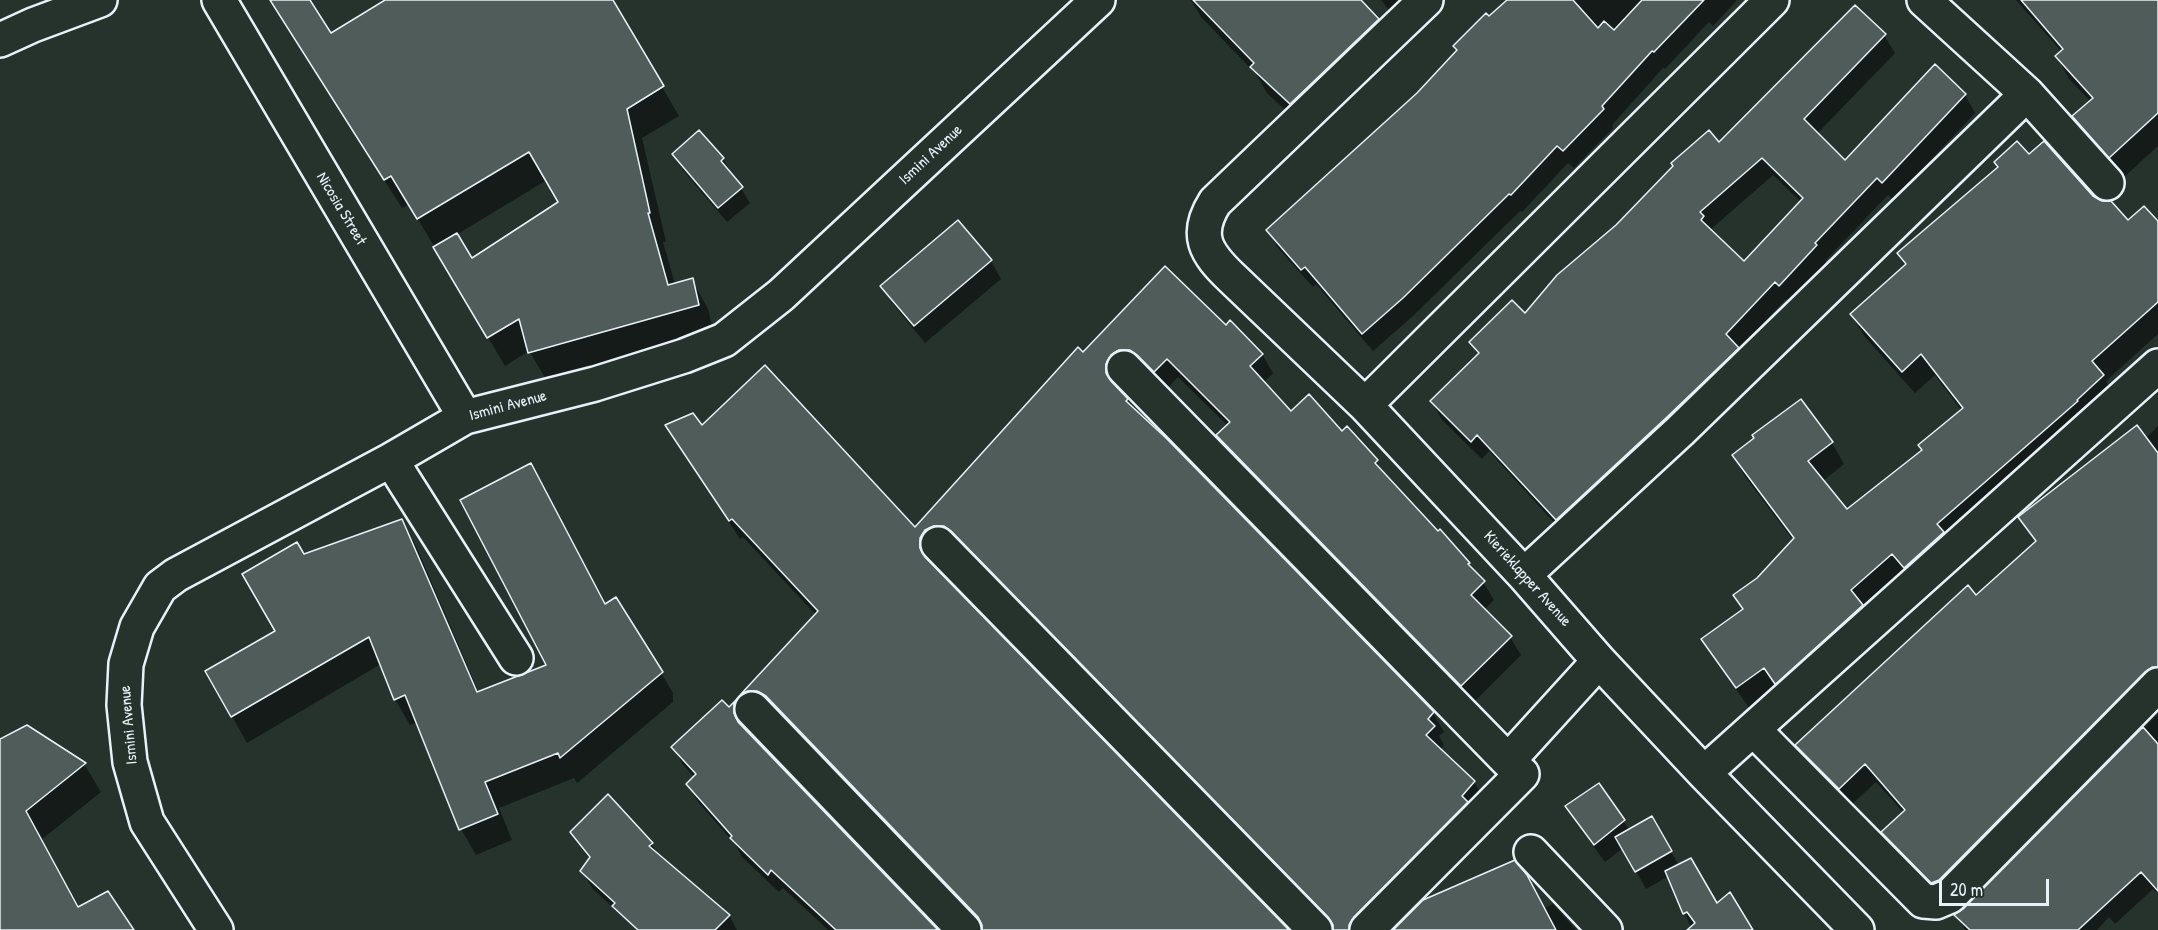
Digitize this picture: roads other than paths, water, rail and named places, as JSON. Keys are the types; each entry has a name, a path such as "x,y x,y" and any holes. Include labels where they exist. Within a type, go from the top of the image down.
{"street":[{"path":"0,40 33,24 100,0"},
{"name":"Nicosia Street","path":"219,0 465,417"},
{"name":"Ismini Avenue","path":"216,930 147,822 130,762 124,705 126,664 137,627 160,587 176,575 391,460 465,417 595,384 684,356 724,340 781,295 1098,0"},
{"name":"Kierieklapper Avenue","path":"1426,0 1215,202 1206,216 1204,228 1206,244 1214,261 1365,405 1524,575 1599,661 1857,930"},
{"path":"1365,405 1772,0"},
{"path":"1924,0 2027,94 2107,183"},
{"path":"1524,575 1680,431 2027,94"},
{"path":"1704,773 2158,366"},
{"path":"1124,368 1522,774 1367,930"},
{"path":"391,460 516,658"},
{"path":"938,544 1315,930"},
{"path":"1508,761 1599,661"},
{"path":"1754,729 1923,901 1936,902 1950,896 2158,685"},
{"path":"752,710 964,930"},
{"path":"1531,852 1605,930"}]}
